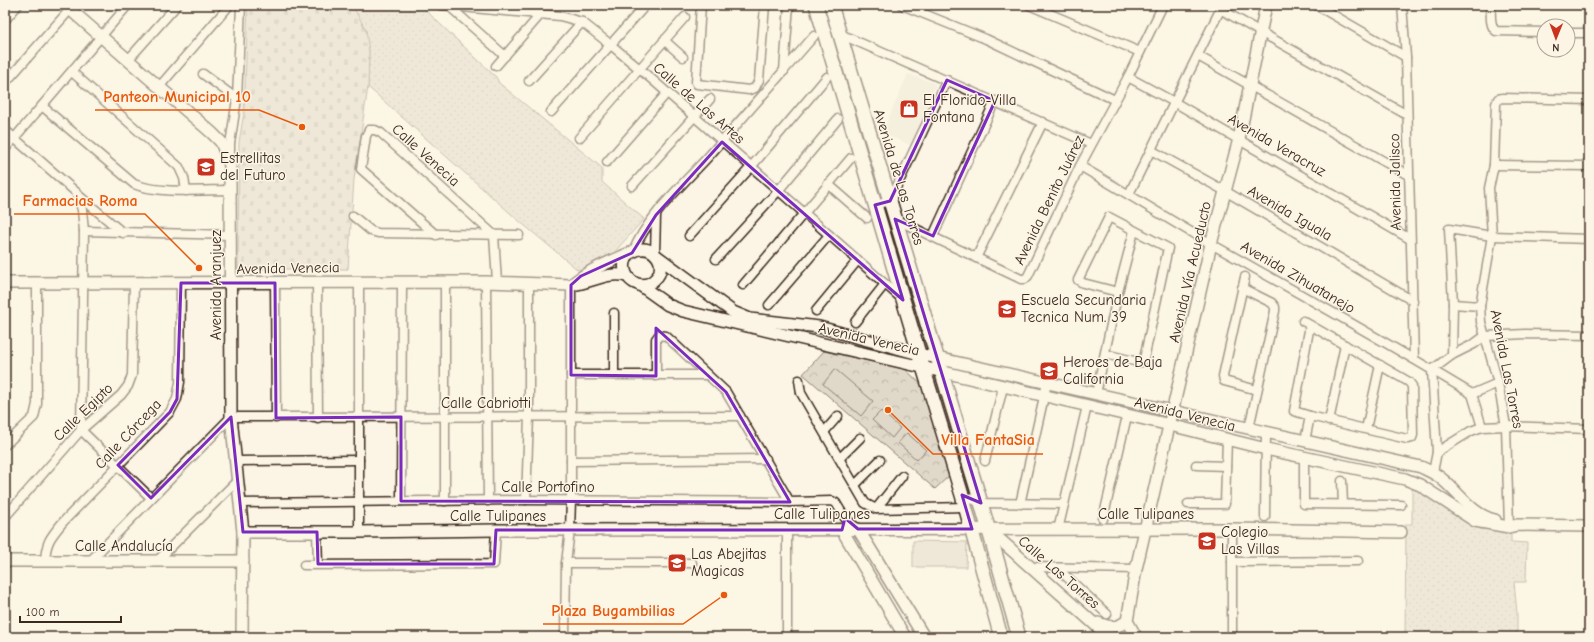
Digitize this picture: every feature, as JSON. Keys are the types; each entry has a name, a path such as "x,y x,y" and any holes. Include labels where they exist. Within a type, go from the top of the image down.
{"main road":[{"name":"Avenida de Las Torres","path":"816,5 964,501 1001,637"},
{"name":"Avenida de Las Torres","path":"831,5 981,503 1019,637"}],"street":[{"path":"5,20 18,5"},
{"path":"5,149 128,5"},
{"path":"128,60 177,5"},
{"path":"230,165 230,144 237,100 241,5"},
{"name":"Calle de Las Artes","path":"440,5 541,14 582,22 611,44 903,300"},
{"path":"701,5 697,84 749,90 755,88 759,80 765,5"},
{"path":"784,71 789,5"},
{"path":"902,5 986,39 1115,100"},
{"path":"1029,5 1140,52"},
{"name":"Avenida Benito Juárez","path":"895,219 1021,279 1025,279 1028,276 1091,144 1128,77 1163,5"},
{"name":"Avenida Vía Acueducto","path":"1127,621 1136,569 1174,410 1211,244 1238,139 1262,33 1266,5"},
{"path":"1316,5 1406,57"},
{"name":"Avenida Jalisco","path":"1402,5 1408,115 1408,175 1414,359"},
{"path":"1491,5 1492,24 1494,30 1499,32 1536,32"},
{"path":"449,6 505,56"},
{"path":"5,83 70,7"},
{"name":"Avenida Aranjuez","path":"70,7 101,37 221,142 230,165 231,417 243,532 242,637"},
{"path":"159,87 228,7"},
{"path":"1128,194 1198,56 1221,7 1262,33 1408,115"},
{"path":"551,112 643,8"},
{"path":"496,66 541,14"},
{"path":"579,138 685,17"},
{"path":"529,81 582,22"},
{"path":"1576,33 1589,33"},
{"path":"840,34 1091,144"},
{"path":"656,215 657,256 660,269 658,277 648,284 640,285 632,282 627,276 624,265 636,242 656,215 814,36"},
{"path":"664,40 683,57"},
{"path":"1198,56 1408,175"},
{"path":"72,72 179,168 184,178 186,191"},
{"path":"203,74 237,100"},
{"path":"689,236 751,167 827,77"},
{"name":"Avenida Veracruz","path":"1128,77 1174,102 1410,239"},
{"path":"875,205 890,201 947,80"},
{"path":"607,162 667,93"},
{"path":"632,186 710,99"},
{"name":"Avenida Las Torres","path":"1512,525 1506,426 1498,384 1485,336 1480,306 1492,236 1489,188 1494,166 1496,104 1498,99 1589,100"},
{"path":"933,236 995,101"},
{"path":"42,106 134,184 147,188 186,191 230,190"},
{"path":"716,259 778,191 838,119"},
{"path":"976,258 1043,122"},
{"path":"5,130 123,233"},
{"name":"Calle Venecia","path":"436,235 361,169 366,136 369,130 375,130 381,133 494,235"},
{"name":"Avenida Iguala","path":"1151,150 1225,191 1413,301"},
{"path":"743,284 851,158"},
{"name":"Avenida Zihuatanejo","path":"1080,166 1211,244 1414,359 1472,394"},
{"path":"1494,166 1589,166"},
{"path":"828,184 867,218"},
{"path":"76,193 82,210 84,231 81,430 150,498"},
{"path":"353,216 371,231 378,233 519,235"},
{"path":"1105,354 1138,362 1142,362 1144,359 1168,248 1109,217 1078,280 1083,283 1118,292"},
{"path":"1452,355 1453,304 1449,229 1492,236 1589,239"},
{"path":"1096,394 1118,292 1134,230"},
{"path":"84,231 231,235"},
{"path":"488,501 486,418 494,235"},
{"path":"769,305 829,235"},
{"path":"565,637 566,563 572,500 571,285 581,276 639,249 646,249 657,256"},
{"name":"Avenida Venecia","path":"657,256 733,312 742,316 759,321 818,327 919,354 1174,410 1421,467 1442,478 1466,504 1481,514 1490,519 1512,525"},
{"path":"816,311 858,260"},
{"name":"Avenida Venecia","path":"5,283 134,284 491,282 571,285 583,284 615,274 627,276"},
{"path":"1245,277 1223,376 1224,381 1258,390"},
{"path":"317,282 318,418"},
{"path":"359,282 359,532"},
{"path":"401,501 402,282"},
{"path":"445,282 445,501"},
{"name":"Calle Córcega","path":"45,561 46,547 52,536 170,412 177,399 180,382 181,283"},
{"path":"275,283 276,418"},
{"path":"526,500 529,417 529,283"},
{"path":"5,445 34,417 37,404 37,284"},
{"name":"Calle Egipto","path":"5,517 81,430 121,395 128,386 132,375 134,284"},
{"path":"855,322 885,284"},
{"name":"Avenida Venecia","path":"640,285 668,305 683,311 941,371 1044,397 1170,425 1266,449 1405,478 1420,485 1448,505 1475,521 1512,525"},
{"path":"1242,288 1275,307 1250,428"},
{"path":"1453,304 1480,306"},
{"path":"614,313 614,375"},
{"path":"1307,323 1345,345 1411,384 1412,438 1407,439 1296,413 1294,409 1307,323"},
{"path":"1433,472 1437,452 1432,370 1452,355 1474,344 1485,336 1525,334 1589,334"},
{"path":"656,376 656,339 659,335 666,336 726,392 790,502"},
{"path":"1329,421 1345,345"},
{"path":"1366,429 1380,365"},
{"path":"571,375 707,375"},
{"path":"800,380 801,392 825,431 865,503 876,508 964,501 981,503 1064,504"},
{"path":"1020,504 1047,383"},
{"path":"1482,427 1472,394 1498,384"},
{"path":"985,462 1003,387"},
{"path":"1058,530 1087,406"},
{"name":"Calle Cabriotti","path":"231,417 486,418 740,416"},
{"path":"825,431 838,416"},
{"path":"1103,519 1127,416"},
{"path":"1305,441 1310,416"},
{"path":"91,560 150,498 231,417"},
{"path":"1437,452 1472,431 1482,427 1506,426 1589,429"},
{"path":"1265,517 1266,432"},
{"path":"840,458 860,438"},
{"path":"1188,504 1225,504 1227,439"},
{"path":"1304,457 1304,504 1401,504"},
{"path":"571,461 766,459"},
{"path":"236,461 359,460"},
{"path":"855,485 880,460"},
{"path":"1196,465 1226,466"},
{"path":"876,508 902,476"},
{"path":"158,561 238,480"},
{"path":"1342,481 1342,504"},
{"path":"1448,505 1455,500 1456,492"},
{"name":"Calle Portofino","path":"241,503 526,500 832,501 836,503 846,518 858,529"},
{"path":"846,518 842,530 905,637"},
{"path":"1512,525 1589,526"},
{"path":"858,529 924,637"},
{"name":"Calle Tulipanes","path":"243,532 858,529 1232,529 1401,532"},
{"name":"Calle Las Torres","path":"988,529 1109,637"},
{"path":"1232,529 1232,637"},
{"path":"304,564 494,564 496,530"},
{"path":"787,530 787,637"},
{"path":"317,532 318,564"},
{"name":"Calle Andalucía","path":"5,561 242,560"},
{"path":"1232,562 1358,561"},
{"path":"566,563 692,563"},
{"path":"1031,568 1136,569"},
{"name":"Calle Las Torres","path":"1057,568 1106,614"},
{"path":"1093,622 1110,628 1121,625 1127,621 1136,637"}],"highlighted area":[{"path":"947,80 995,101 933,236 895,219 981,503 962,495 972,529 858,529 845,518 842,530 496,530 494,564 318,564 317,532 243,532 231,417 151,498 118,465 170,412 177,399 181,283 275,283 276,418 401,417 401,501 790,502 726,392 656,328 656,376 571,375 571,285 581,276 632,253 656,215 722,142 903,300 875,205 890,201"}],"shaded area":[{"name":"El Florido-Villa Fontana","path":"908,74 936,84 911,145 882,133"}],"green space":[{"path":"248,5 352,5 366,30 369,52 368,87 354,179 348,269 238,269 239,142 244,112"},
{"path":"352,5 420,5 496,77 499,83 602,168 602,182 644,219 609,258 603,259 578,270 518,220 368,87 369,52"},
{"path":"824,351 905,369 925,388 951,474 935,489 803,374"},
{"path":"835,369 873,401 861,416 823,384"},
{"path":"881,411 900,428 892,438 872,420"},
{"path":"907,433 926,450 917,460 898,443"},
{"path":"1412,486 1480,529 1511,531 1511,542 1527,543 1526,582 1514,582 1517,613 1517,637 1405,637 1406,524 1412,524"},
{"path":"913,541 967,542 966,567 913,567"}],"place":[{"name":"El Florido-Villa Fontana","path":"909,109"},
{"name":"Panteon Municipal 10","path":"302,127"},
{"name":"Estrellitas del Futuro","path":"206,167"},
{"name":"Farmacias Roma","path":"199,268"},
{"name":"Escuela Secundaria Tecnica Num. 39","path":"1007,309"},
{"name":"Heroes de Baja California","path":"1049,371"},
{"name":"Villa FantaSia","path":"888,410"},
{"name":"Colegio Las Villas","path":"1207,541"},
{"name":"Las Abejitas Magicas","path":"677,563"},
{"name":"Plaza Bugambilias","path":"724,595"}]}
